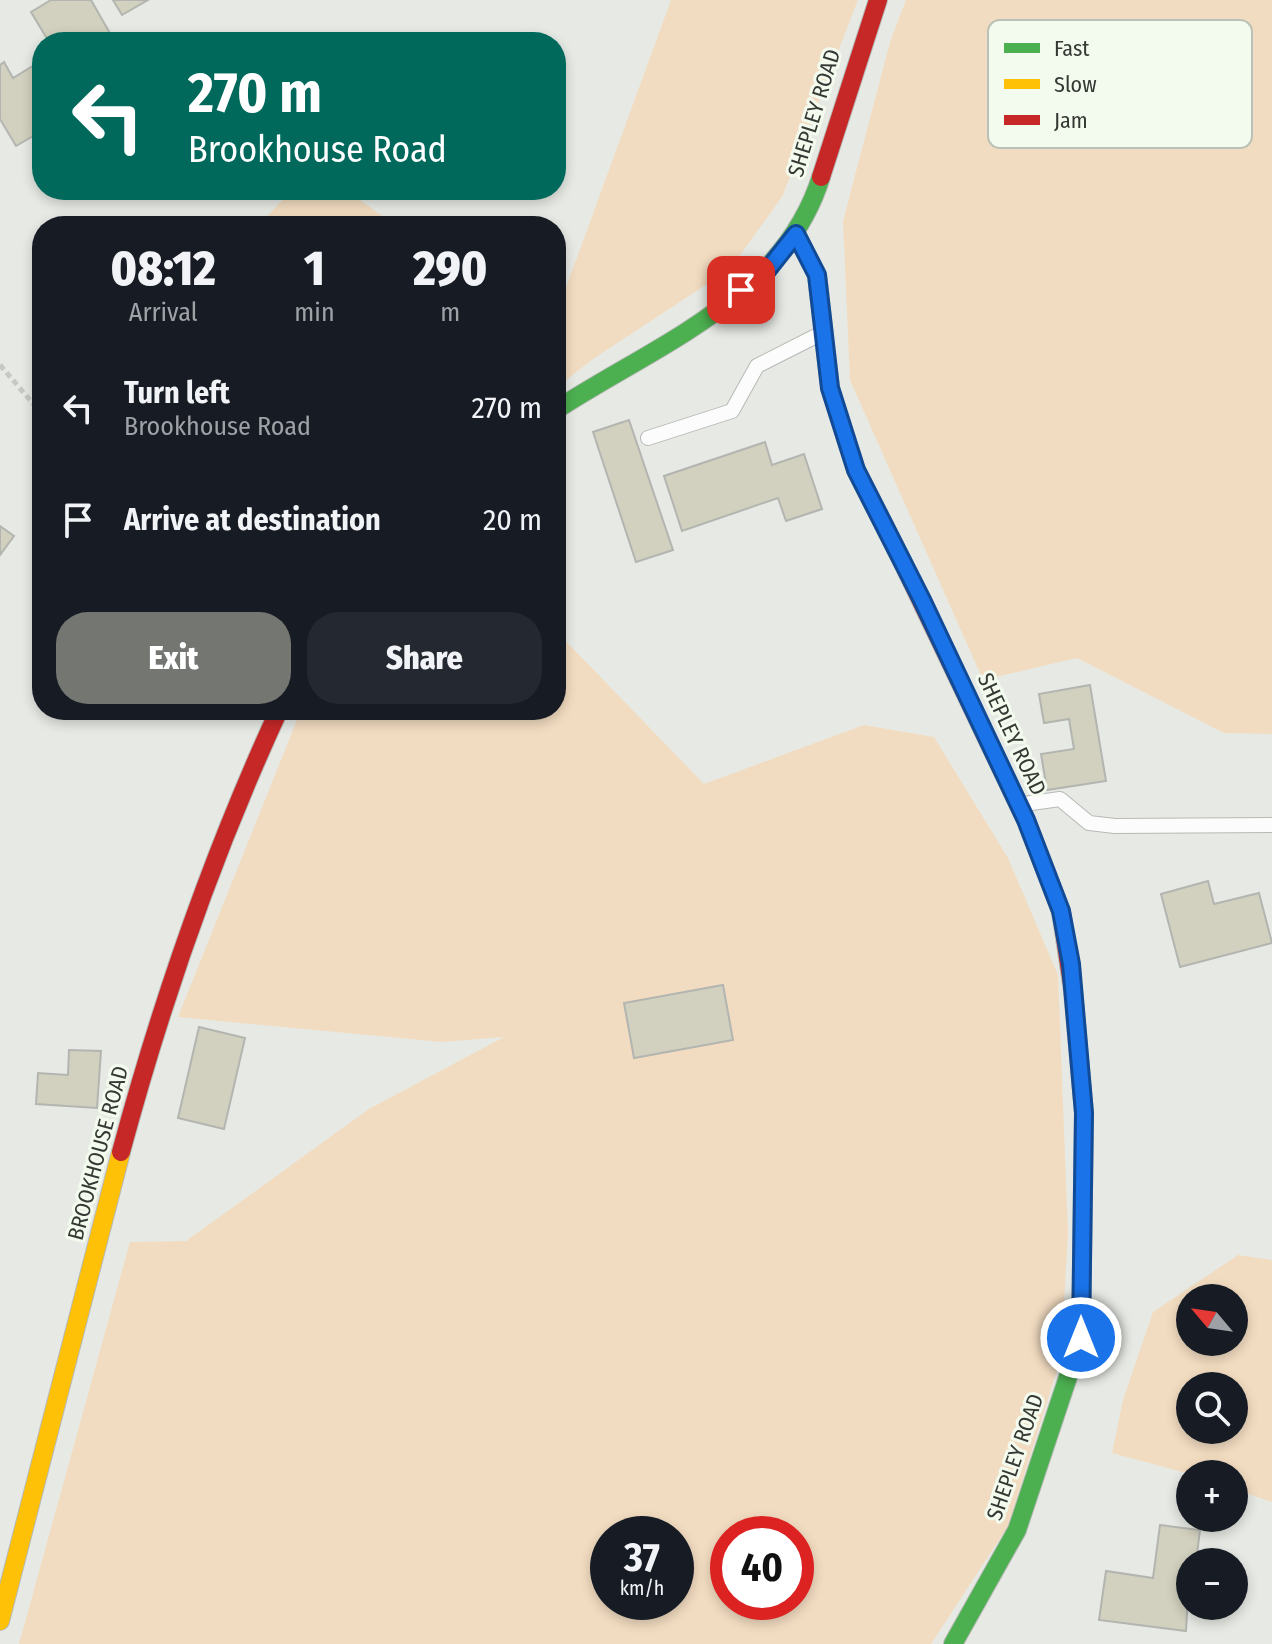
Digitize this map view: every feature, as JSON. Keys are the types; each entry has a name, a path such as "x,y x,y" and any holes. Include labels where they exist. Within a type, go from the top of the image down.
{"street":[{"name":"SHEPLEY ROAD","path":"878,0 859,47 820,179 796,234 817,275 830,388 856,470 1019,805 1061,911 1071,964 1084,1113 1081,1338 1017,1530 953,1644"},
{"path":"566,404 694,325 765,273 796,234"},
{"name":"BROOKHOUSE ROAD","path":"0,1621 145,1066 188,931 255,760 274,720"}],"lane":[{"path":"648,438 732,411 757,366 824,332"},
{"path":"1019,805 1060,799 1089,823 1115,826 1272,825"}],"path":[{"path":"0,365 32,402"}],"shaded area":[{"path":"671,0 858,0 782,197 730,269 566,380 566,288"},
{"path":"906,0 1272,0 1272,734 1224,733 1077,658 983,680 850,380 843,221 890,42"},
{"path":"283,200 360,200 382,216 267,216"},
{"path":"566,641 704,784 864,725 934,737 1008,858 1058,975 1068,1233 1061,1358 1008,1526 931,1644 19,1644 130,1242 186,1241 369,1109 504,1037 442,1042 178,1017 297,720 566,720"},
{"path":"1238,1255 1272,1260 1272,1502 1248,1494 1248,1460 1176,1460 1176,1470 1112,1453 1123,1400 1153,1312 1176,1297 1176,1356 1248,1356 1248,1284 1195,1284"}],"building":[{"path":"51,0 91,0 109,32 43,32 31,12"},
{"path":"113,0 148,0 122,15"},
{"path":"4,62 13,78 32,66 32,137 16,146 0,119 0,65"},
{"path":"629,420 673,550 636,562 593,432"},
{"path":"765,442 772,465 804,454 822,509 786,521 778,498 682,531 664,476"},
{"path":"0,526 14,536 0,555"},
{"path":"1090,685 1106,781 1047,790 1041,754 1074,749 1069,719 1044,723 1039,694"},
{"path":"1208,881 1214,904 1259,893 1272,943 1180,967 1161,894"},
{"path":"723,985 733,1040 634,1058 624,1003"},
{"path":"199,1027 245,1038 224,1129 178,1118"},
{"path":"69,1050 101,1051 97,1108 36,1104 38,1073 68,1075"},
{"path":"1160,1525 1176,1527 1176,1532 1200,1532 1198,1548 1176,1548 1176,1620 1187,1620 1186,1631 1099,1620 1106,1571 1153,1578"}],"traffic: fast":[{"path":"566,404 673,340 747,287 777,256 803,219 821,177"},
{"path":"953,1644 1017,1530 1081,1338 1084,1113 1073,991"}],"traffic: slow":[{"path":"796,234 817,275 830,388 856,470 901,559"},
{"path":"0,1621 121,1152"}],"traffic: jam":[{"path":"821,177 878,0"},
{"path":"901,559 1026,820 1061,911 1073,991"},
{"path":"121,1152 191,928 232,818 275,720"}],"route":[{"path":"741,290 765,273 796,234 817,275 830,388 856,470 881,515 1026,820 1061,911 1071,964 1084,1113 1081,1338"}]}
